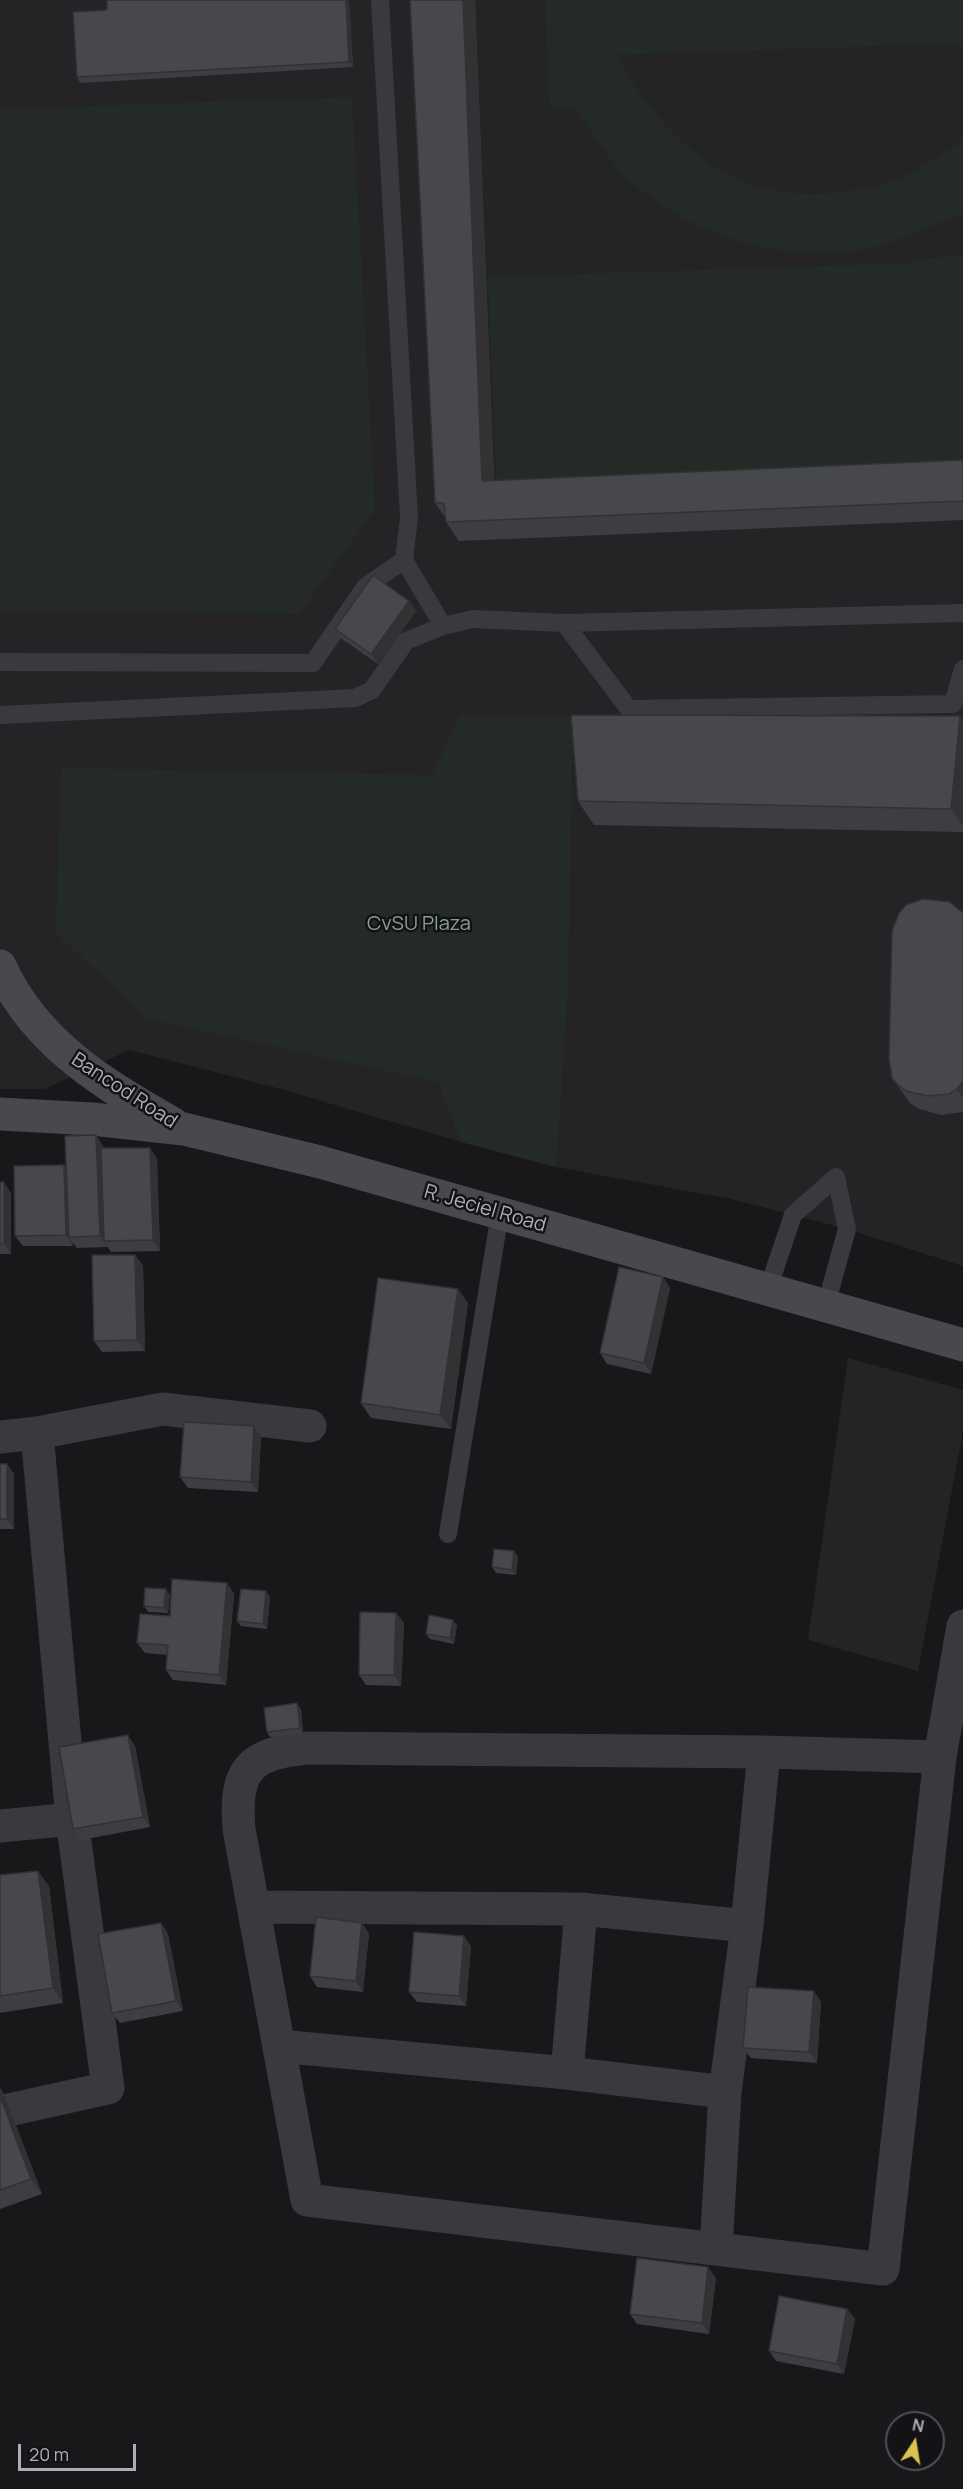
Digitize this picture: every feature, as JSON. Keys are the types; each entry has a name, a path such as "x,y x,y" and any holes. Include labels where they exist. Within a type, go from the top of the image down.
{"main road":[{"name":"Bancod Road","path":"0,966 22,1007 67,1054 114,1089 184,1129"},
{"name":"R. Jeciel Road","path":"0,1114 92,1119 184,1129 320,1162 963,1345"}],"street":[{"path":"0,1437 37,1434 163,1409 310,1426"},
{"path":"0,2112 108,2088 72,1819 37,1434"},
{"path":"940,1757 764,1752 308,1748 274,1752 262,1757 245,1774 238,1794 238,1829 306,2200 883,2269 940,1757 963,1626"},
{"path":"716,2249 725,2092 747,1926 764,1752"},
{"path":"0,1826 72,1819"},
{"path":"254,1907 581,1909 747,1926"},
{"path":"567,2073 581,1909"},
{"path":"279,2046 567,2073 725,2092"}],"lane":[{"path":"380,0 409,518 404,560 443,626"},
{"path":"0,662 313,663 365,587 404,560"},
{"path":"0,715 356,698 372,690 406,641 443,626 473,618 564,623 963,613"},
{"path":"564,623 629,710 953,704 963,669"},
{"path":"768,1289 793,1215 836,1177 848,1229 826,1305"},
{"path":"448,1534 500,1213"}],"shaded area":[{"path":"0,0 963,0 963,1266 847,1229 793,1215 731,1199 556,1167 461,1142 277,1088 129,1050 45,1089 0,1089"},
{"path":"848,1358 963,1390 963,1431 918,1671 808,1640"}],"green space":[{"path":"545,0 963,0 963,43 617,55 636,87 658,117 682,142 709,164 739,180 772,190 808,194 881,185 916,170 963,140 963,212 889,243 858,250 816,253 764,247 738,241 690,221 667,208 625,176 604,150 578,110 549,107"},
{"path":"352,97 375,509 299,614 0,611 0,109"},
{"path":"963,256 963,474 497,493 488,277 913,263 913,259"},
{"name":"CvSU Plaza","path":"460,716 573,716 568,990 556,1167 461,1142 438,1082 148,1019 56,933 61,768 432,775"}],"building":[{"path":"107,0 346,0 349,62 77,77 73,12 107,10"},
{"path":"410,0 463,0 482,481 963,460 963,501 446,522 444,503 435,503"},
{"path":"373,575 409,601 371,654 335,629"},
{"path":"571,715 960,716 951,809 578,801"},
{"path":"923,899 950,902 963,913 963,1081 949,1094 928,1096 906,1091 897,1084 892,1078 889,1059 892,931 899,913 906,905"},
{"path":"96,1135 100,1236 69,1237 65,1136"},
{"path":"101,1148 150,1148 153,1240 104,1241"},
{"path":"64,1165 66,1235 15,1236 14,1166"},
{"path":"0,1182 4,1182 4,1243 0,1244"},
{"path":"92,1255 135,1255 137,1340 94,1341"},
{"path":"619,1267 663,1277 644,1363 600,1353"},
{"path":"378,1278 458,1289 440,1415 361,1403"},
{"path":"184,1422 254,1426 251,1482 180,1477"},
{"path":"0,1464 7,1464 7,1519 0,1519"},
{"path":"494,1549 514,1551 512,1570 492,1567"},
{"path":"172,1579 227,1583 219,1675 166,1670 168,1645 137,1643 140,1614 170,1616"},
{"path":"145,1588 166,1589 164,1608 144,1606"},
{"path":"241,1589 266,1591 263,1624 237,1621"},
{"path":"360,1612 396,1613 394,1675 359,1675"},
{"path":"429,1615 453,1620 450,1638 426,1634"},
{"path":"297,1703 300,1728 267,1732 264,1708"},
{"path":"128,1735 143,1817 73,1829 59,1747"},
{"path":"38,1871 53,1988 0,1996 0,1875"},
{"path":"316,1917 362,1923 356,1981 310,1976"},
{"path":"161,1923 176,2001 112,2013 98,1934"},
{"path":"414,1932 464,1936 459,1996 409,1992"},
{"path":"748,1987 814,1991 809,2052 743,2048"},
{"path":"0,2096 31,2179 0,2190"},
{"path":"637,2258 708,2267 702,2323 630,2314"},
{"path":"779,2296 847,2309 837,2364 769,2351"}]}
